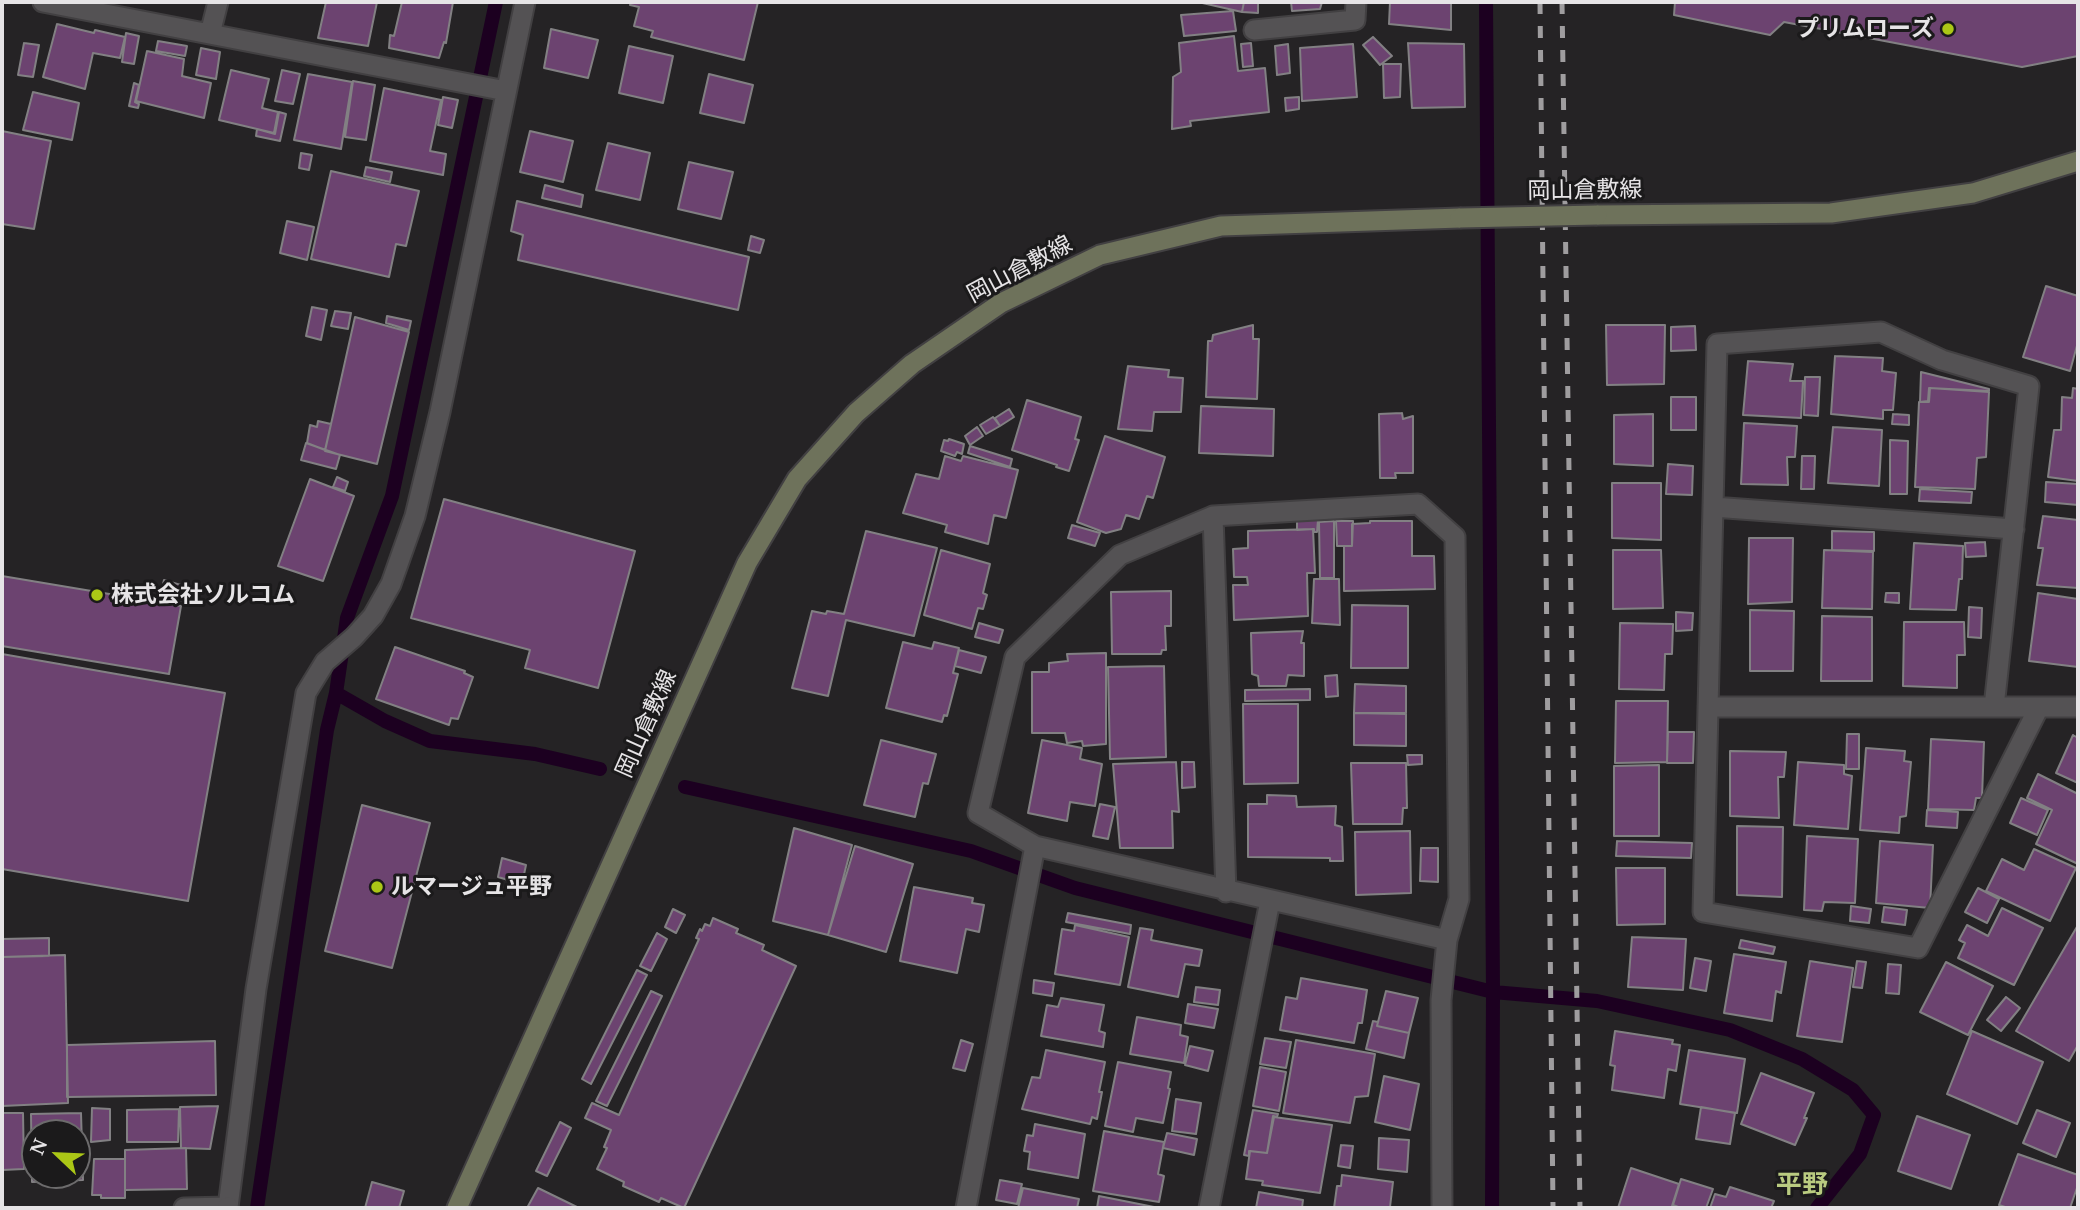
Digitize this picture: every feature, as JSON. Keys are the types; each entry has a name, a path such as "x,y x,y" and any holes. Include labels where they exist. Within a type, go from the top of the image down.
{"main road":[{"name":"岡山倉敷線","path":"457,1208 747,563 797,479 856,413 912,364 1000,303 1100,256 1221,226 1460,218 1831,212 1972,193 2078,161"}],"street":[{"path":"43,2 498,90"},
{"path":"210,34 218,2"},
{"path":"184,1208 228,1207 256,989 306,693 326,662 373,616 390,584 415,516 440,412 498,90 525,2"},
{"path":"1254,30 1355,20 1356,2"},
{"path":"1994,707 2029,386 1942,360 1881,332 1717,344 1703,912 1919,947 2039,707"},
{"path":"1442,1208 1441,1000 1446,950 1459,899 1455,537 1418,504 1213,516 1120,555 1015,657 978,813 1033,853 1226,892 1268,909 1446,950"},
{"path":"1713,507 2014,529"},
{"path":"1213,516 1226,892"},
{"path":"1708,707 2078,707"},
{"path":"966,1208 1033,853"},
{"path":"1209,1208 1268,909"}],"building":[{"path":"326,2 377,2 368,46 318,38"},
{"path":"402,2 453,2 446,43 444,42 439,58 389,48 390,35 394,36"},
{"path":"631,2 758,2 744,60 651,37 653,31 634,26 639,7 630,5"},
{"path":"1198,2 1244,2 1242,12"},
{"path":"1244,2 1258,2 1258,13 1242,12"},
{"path":"1291,2 1322,2 1320,9 1292,11"},
{"path":"1390,2 1451,2 1451,30 1389,24"},
{"name":"プリムローズ","path":"1675,2 2078,2 2078,56 2022,67 1784,22 1770,35 1674,15"},
{"path":"1233,11 1236,31 1184,36 1181,15"},
{"path":"57,24 125,37 120,58 93,53 85,89 43,77"},
{"path":"551,29 598,40 588,78 544,68"},
{"path":"126,33 139,36 134,64 122,62"},
{"path":"1234,36 1238,71 1265,68 1269,112 1190,121 1191,126 1172,129 1173,77 1181,72 1179,43"},
{"path":"1373,37 1392,56 1380,65 1363,45"},
{"path":"158,41 187,46 185,56 156,51"},
{"path":"24,43 39,45 33,77 18,75"},
{"path":"1251,43 1253,66 1243,67 1241,44"},
{"path":"1408,43 1464,44 1465,107 1412,108"},
{"path":"1288,44 1290,73 1277,75 1275,46"},
{"path":"1353,44 1357,97 1302,101 1300,48"},
{"path":"629,46 673,56 663,103 619,93"},
{"path":"201,48 220,52 216,79 196,75"},
{"path":"147,51 184,59 182,76 211,83 204,118 136,101"},
{"path":"1383,64 1401,64 1400,97 1384,98"},
{"path":"231,70 269,79 262,108 278,112 274,133 219,120"},
{"path":"282,70 300,74 293,104 275,101"},
{"path":"308,74 352,82 341,149 294,140"},
{"path":"709,74 753,85 744,123 700,113"},
{"path":"353,81 375,85 366,140 345,137"},
{"path":"134,83 139,85 135,102 139,104 138,108 129,106"},
{"path":"384,88 441,100 430,151 446,154 443,175 370,161"},
{"path":"33,92 79,103 72,140 23,130"},
{"path":"443,97 458,100 452,128 438,125"},
{"path":"1299,97 1299,109 1286,111 1285,98"},
{"path":"279,112 286,114 280,141 256,136 257,129 275,134"},
{"path":"2,131 51,141 34,229 2,224"},
{"path":"530,131 573,141 563,182 520,172"},
{"path":"608,143 650,153 640,200 596,190"},
{"path":"301,153 312,155 309,170 299,168"},
{"path":"689,162 733,172 721,219 678,209"},
{"path":"366,167 392,172 390,182 364,176"},
{"path":"331,171 419,191 406,246 396,244 389,277 311,259"},
{"path":"545,185 583,195 581,207 542,198"},
{"path":"517,201 749,257 738,310 518,260 523,235 511,231"},
{"path":"287,221 314,227 307,260 280,253"},
{"path":"751,236 764,240 760,253 748,250"},
{"path":"2046,286 2078,296 2078,342 2070,371 2023,357"},
{"path":"312,307 327,310 321,340 306,336"},
{"path":"335,311 351,313 348,329 331,326"},
{"path":"387,316 411,321 409,330 386,323"},
{"path":"355,317 409,332 377,464 325,451"},
{"path":"1253,325 1253,339 1259,339 1257,399 1206,397 1208,341 1212,341 1213,335"},
{"path":"1606,325 1665,325 1664,384 1607,385"},
{"path":"1695,326 1696,350 1671,351 1671,327"},
{"path":"1835,356 1883,358 1882,371 1896,373 1893,410 1883,410 1883,419 1831,414"},
{"path":"1748,361 1793,364 1790,381 1803,381 1801,418 1743,415"},
{"path":"1128,366 1169,370 1168,377 1183,378 1181,412 1154,412 1152,431 1118,429"},
{"path":"1921,372 1989,391 1929,388 1928,401 1920,402"},
{"path":"1805,377 1820,377 1818,416 1804,415"},
{"path":"1930,388 1989,392 1986,457 1977,458 1975,489 1915,487 1919,402 1929,402"},
{"path":"2073,388 2078,389 2078,481 2048,477 2054,430 2061,430 2062,397 2072,398"},
{"path":"1671,397 1696,397 1696,430 1671,430"},
{"path":"1027,400 1081,417 1075,439 1079,440 1069,471 1012,450"},
{"path":"1201,406 1274,409 1273,456 1199,453"},
{"path":"1009,409 1014,417 1000,426 995,418"},
{"path":"1402,413 1403,419 1413,416 1413,473 1395,473 1396,478 1380,478 1379,414"},
{"path":"1653,414 1653,466 1614,464 1614,415"},
{"path":"1893,414 1909,415 1909,425 1892,424"},
{"path":"993,417 1000,426 986,434 980,425"},
{"path":"318,421 331,424 325,450 307,443 310,425 317,427"},
{"path":"1744,423 1797,426 1795,457 1787,457 1788,485 1741,484"},
{"path":"977,427 983,436 970,445 965,436"},
{"path":"1833,427 1882,430 1879,486 1828,483"},
{"path":"1105,436 1165,457 1153,498 1147,496 1139,519 1126,515 1121,529 1106,533 1077,522"},
{"path":"944,440 964,444 962,454 957,452 955,456 941,451"},
{"path":"1890,440 1908,441 1907,494 1890,494"},
{"path":"306,443 340,455 336,469 301,460"},
{"path":"970,446 1012,459 1010,467 968,453"},
{"path":"945,456 961,461 963,456 1018,470 1006,518 994,515 988,544 945,532 947,525 903,513 916,474 939,479"},
{"path":"1802,456 1815,456 1814,489 1801,489"},
{"path":"1668,464 1693,466 1692,495 1666,494"},
{"path":"337,477 348,482 345,491 333,487"},
{"path":"310,479 354,496 323,581 278,566"},
{"path":"2046,482 2078,484 2078,505 2045,502"},
{"path":"1612,483 1661,483 1661,540 1612,538"},
{"path":"1920,489 1972,492 1971,503 1919,501"},
{"path":"444,499 635,551 598,688 525,668 530,650 411,618"},
{"path":"2043,516 2078,520 2078,588 2037,585 2043,548 2038,548"},
{"path":"1297,519 1318,520 1317,532 1314,532 1314,529 1297,530"},
{"path":"1334,521 1334,578 1320,578 1319,522"},
{"path":"1336,521 1353,521 1352,546 1337,546"},
{"path":"1412,521 1412,556 1434,556 1435,589 1344,591 1344,546 1352,546 1352,524"},
{"path":"1072,525 1100,533 1095,546 1068,538"},
{"path":"1313,529 1315,573 1307,573 1308,616 1234,620 1233,585 1248,585 1247,577 1234,577 1233,549 1248,548 1248,531"},
{"path":"866,531 937,548 914,636 846,620 828,696 792,688 812,611 844,614"},
{"path":"1832,531 1874,532 1874,551 1832,550"},
{"path":"1749,538 1793,538 1792,602 1748,604"},
{"path":"1985,542 1986,556 1966,557 1965,543"},
{"path":"1914,543 1963,546 1962,579 1959,579 1956,610 1910,609"},
{"path":"941,550 990,564 983,593 987,595 983,609 978,608 972,629 924,615"},
{"path":"1613,550 1661,550 1663,608 1613,609"},
{"path":"1824,550 1873,552 1872,609 1822,608"},
{"path":"2,576 181,606 169,674 2,646"},
{"path":"1314,579 1339,579 1340,625 1312,623"},
{"path":"164,580 184,586 181,601 160,596"},
{"path":"1171,591 1171,626 1165,626 1166,650 1162,650 1161,654 1112,654 1111,592"},
{"path":"1886,593 1899,593 1899,603 1885,602"},
{"path":"2038,593 2078,599 2078,667 2029,661"},
{"path":"1352,605 1408,606 1408,668 1351,668"},
{"path":"1969,607 1982,608 1981,638 1968,637"},
{"path":"1750,610 1794,611 1793,671 1750,671"},
{"path":"1676,612 1693,613 1692,630 1676,631"},
{"path":"1822,616 1872,617 1872,681 1821,681"},
{"path":"1904,622 1964,622 1965,655 1957,655 1957,688 1903,686"},
{"path":"979,623 1003,630 999,643 975,637"},
{"path":"1620,623 1673,624 1672,654 1665,654 1664,690 1619,689"},
{"path":"1303,631 1301,643 1304,643 1304,676 1288,675 1286,686 1259,686 1258,676 1252,674 1251,633"},
{"path":"903,642 932,649 934,642 959,648 953,673 958,674 947,716 944,715 942,722 886,708"},
{"path":"395,647 465,671 464,673 473,677 458,719 451,718 449,725 376,699"},
{"path":"959,650 986,657 981,673 955,666"},
{"path":"1106,653 1106,744 1083,746 1082,741 1067,743 1065,733 1032,733 1032,672 1049,672 1049,663 1068,661 1067,654"},
{"path":"2,654 225,693 188,901 2,869"},
{"path":"1164,666 1166,757 1110,759 1108,667"},
{"path":"1337,675 1338,696 1326,697 1325,676"},
{"path":"1355,684 1406,686 1406,713 1354,713"},
{"path":"1310,689 1310,700 1245,701 1245,690"},
{"path":"1616,701 1668,701 1667,762 1615,763"},
{"path":"1243,704 1298,704 1298,783 1244,784"},
{"path":"1354,713 1406,714 1406,746 1354,745"},
{"path":"1668,732 1694,732 1693,763 1667,763"},
{"path":"1847,734 1859,734 1859,769 1846,769"},
{"path":"2073,735 2078,738 2078,783 2056,773"},
{"path":"1931,739 1984,742 1982,798 1976,798 1974,810 1928,809"},
{"path":"881,740 936,754 928,784 923,783 915,817 864,805"},
{"path":"1042,740 1082,748 1080,759 1102,764 1095,806 1070,802 1067,821 1028,813"},
{"path":"1866,748 1905,751 1904,761 1911,762 1906,816 1900,817 1899,833 1860,830"},
{"path":"1730,751 1786,752 1784,777 1778,777 1779,818 1730,816"},
{"path":"1407,755 1422,755 1422,764 1408,765"},
{"path":"1176,762 1179,812 1172,811 1173,848 1120,848 1113,764"},
{"path":"1182,762 1194,762 1195,787 1182,788"},
{"path":"1798,762 1844,765 1844,774 1852,776 1848,829 1794,825"},
{"path":"1351,763 1406,763 1407,808 1403,808 1402,824 1353,824"},
{"path":"1659,765 1659,836 1614,836 1614,766"},
{"path":"2038,774 2078,794 2078,864 2036,844 2052,810 2027,798"},
{"path":"1267,795 1296,796 1297,807 1336,806 1335,825 1342,827 1343,861 1330,861 1330,858 1248,857 1248,804 1267,804"},
{"path":"2021,798 2048,810 2037,835 2010,823"},
{"path":"1100,804 1115,807 1108,839 1093,836"},
{"name":"ルマージュ平野","path":"362,805 430,823 392,968 325,951"},
{"path":"1927,810 1958,812 1957,828 1926,826"},
{"path":"1737,826 1783,827 1782,897 1737,895"},
{"path":"794,828 852,845 828,935 773,921"},
{"path":"1410,831 1411,893 1356,895 1355,832"},
{"path":"1807,836 1858,839 1855,903 1824,902 1822,911 1804,910"},
{"path":"1617,841 1692,843 1691,858 1616,856"},
{"path":"1880,841 1933,845 1930,908 1876,903"},
{"path":"855,846 913,864 886,952 828,935"},
{"path":"1421,848 1438,848 1438,882 1420,881"},
{"path":"2034,849 2076,868 2050,921 1986,891 2002,859 2024,870"},
{"path":"502,858 526,865 522,884 498,877"},
{"path":"1616,868 1665,868 1665,924 1617,925"},
{"path":"914,887 973,898 972,903 984,905 979,932 966,929 957,973 900,961"},
{"path":"1978,888 1999,899 1987,923 1965,912"},
{"path":"1851,906 1871,909 1869,923 1850,921"},
{"path":"1884,907 1907,910 1905,925 1882,922"},
{"path":"2002,908 2043,928 2014,985 1958,958 1965,943 1959,940 1967,925 1988,936"},
{"path":"673,909 685,915 676,933 665,927"},
{"path":"1068,913 1131,925 1130,934 1066,922"},
{"path":"713,918 738,929 736,933 764,945 762,950 796,966 684,1208 661,1198 659,1202 623,1186 624,1182 597,1169 607,1148 604,1147 611,1130 585,1118 592,1103 619,1115 699,939 696,938 700,929 702,931 705,924 710,926"},
{"path":"1075,925 1129,937 1120,985 1055,974 1062,929 1074,931"},
{"path":"2078,925 2078,1045 2069,1061 2016,1031"},
{"path":"1140,928 1153,930 1151,940 1202,950 1199,966 1185,964 1178,997 1128,987"},
{"path":"657,933 667,939 651,971 640,966"},
{"path":"1632,937 1686,939 1683,990 1628,987"},
{"path":"49,938 49,956 2,957 2,939"},
{"path":"1741,940 1775,947 1773,954 1739,948"},
{"path":"1734,954 1786,962 1781,993 1776,991 1772,1021 1724,1013"},
{"path":"65,955 68,1103 2,1106 2,957"},
{"path":"1695,958 1711,961 1706,991 1690,988"},
{"path":"1810,961 1853,968 1842,1042 1797,1036"},
{"path":"1857,961 1866,962 1862,988 1853,987"},
{"path":"1946,962 1993,986 1968,1035 1920,1012"},
{"path":"1888,964 1901,965 1899,994 1886,993"},
{"path":"637,970 647,975 591,1084 582,1079"},
{"path":"1301,978 1367,990 1362,1023 1358,1023 1354,1043 1280,1030 1286,997 1297,999"},
{"path":"1034,980 1054,983 1052,996 1033,993"},
{"path":"1196,987 1220,990 1218,1005 1194,1002"},
{"path":"651,991 662,996 607,1106 596,1101"},
{"path":"1386,991 1418,998 1409,1033 1377,1026"},
{"path":"2006,997 2020,1008 2001,1031 1987,1020"},
{"path":"1061,998 1104,1005 1099,1031 1105,1033 1103,1047 1041,1036 1047,1005 1058,1007"},
{"path":"1188,1004 1218,1009 1214,1028 1185,1023"},
{"path":"1137,1017 1181,1025 1180,1035 1188,1037 1184,1063 1130,1054"},
{"path":"1373,1021 1378,1022 1377,1026 1409,1033 1404,1058 1366,1049"},
{"path":"1615,1031 1673,1040 1672,1044 1680,1045 1676,1071 1668,1069 1664,1098 1612,1090 1615,1066 1610,1065"},
{"path":"1972,1031 2043,1062 2017,1124 1947,1094"},
{"path":"1265,1038 1291,1042 1286,1068 1260,1064"},
{"path":"961,1040 973,1044 965,1071 953,1068"},
{"path":"1296,1040 1375,1054 1368,1096 1355,1097 1350,1123 1283,1113"},
{"path":"215,1041 216,1095 67,1097 67,1045"},
{"path":"1190,1046 1213,1051 1208,1071 1185,1065"},
{"path":"1046,1050 1105,1062 1097,1119 1092,1117 1090,1124 1022,1109 1032,1077 1040,1078"},
{"path":"1689,1050 1745,1059 1737,1113 1680,1104"},
{"path":"1118,1062 1171,1072 1163,1123 1136,1118 1133,1132 1105,1126"},
{"path":"1260,1067 1286,1072 1279,1111 1253,1106"},
{"path":"1761,1073 1814,1093 1795,1145 1741,1124"},
{"path":"1384,1076 1419,1084 1410,1130 1375,1122"},
{"path":"1176,1099 1201,1103 1196,1134 1172,1131"},
{"path":"218,1106 210,1149 181,1148 180,1107"},
{"path":"1701,1107 1735,1113 1730,1144 1696,1139"},
{"path":"92,1108 110,1109 110,1140 91,1142"},
{"path":"179,1109 178,1142 127,1142 127,1110"},
{"path":"1253,1110 1278,1114 1277,1117 1273,1116 1267,1153 1249,1151 1249,1156 1244,1155"},
{"path":"2037,1110 2070,1123 2056,1157 2023,1143"},
{"path":"2,1113 23,1113 21,1169 2,1170"},
{"path":"81,1113 81,1119 31,1119 31,1114"},
{"path":"1917,1116 1970,1135 1951,1189 1898,1171"},
{"path":"1274,1117 1332,1125 1320,1193 1262,1185 1263,1181 1246,1179 1250,1151 1267,1153"},
{"path":"560,1122 571,1128 547,1176 536,1171"},
{"path":"1035,1124 1085,1134 1078,1178 1028,1169 1030,1152 1024,1151 1027,1135 1033,1136"},
{"path":"1104,1131 1164,1142 1158,1174 1164,1176 1159,1202 1093,1191"},
{"path":"1167,1133 1197,1139 1194,1155 1163,1148"},
{"path":"1379,1138 1409,1140 1407,1172 1378,1169"},
{"path":"1341,1145 1353,1146 1350,1168 1338,1166"},
{"path":"186,1148 187,1189 125,1190 125,1150"},
{"path":"2018,1154 2078,1175 2078,1185 2070,1208 2008,1208 1999,1205"},
{"path":"94,1159 125,1159 125,1198 101,1198 101,1195 92,1195"},
{"path":"1631,1168 1679,1184 1672,1206 1679,1208 1618,1208"},
{"path":"1342,1175 1393,1182 1390,1207 1397,1208 1334,1208 1337,1186 1341,1186"},
{"path":"1681,1179 1713,1189 1706,1208 1681,1208 1673,1205"},
{"path":"1000,1180 1022,1184 1017,1204 996,1200"},
{"path":"372,1182 404,1191 399,1208 365,1208"},
{"path":"1730,1187 1774,1201 1771,1208 1710,1208 1715,1194 1726,1197"},
{"path":"538,1188 579,1208 527,1208"},
{"path":"1023,1188 1079,1199 1077,1208 1018,1208"},
{"path":"1259,1192 1303,1200 1302,1208 1256,1208"},
{"path":"1099,1196 1154,1207 1097,1208"}],"waterway":[{"path":"257,1208 327,730 336,693 347,618 392,496 496,2"},
{"path":"1486,2 1492,1208"},
{"path":"336,693 385,721 430,741 535,754 600,769"},
{"path":"685,787 971,851 1075,888 1493,992 1597,1001 1730,1030 1802,1059 1853,1090 1874,1115 1860,1154 1817,1208"}],"railway":[{"path":"1540,2 1553,1208"},
{"path":"1562,2 1580,1208"}],"place":[{"name":"プリムローズ","path":"1948,29"},
{"name":"株式会社ソルコム","path":"97,595"},
{"name":"ルマージュ平野","path":"377,887"}],"district":[{"name":"平野","path":"1802,1186"}]}
